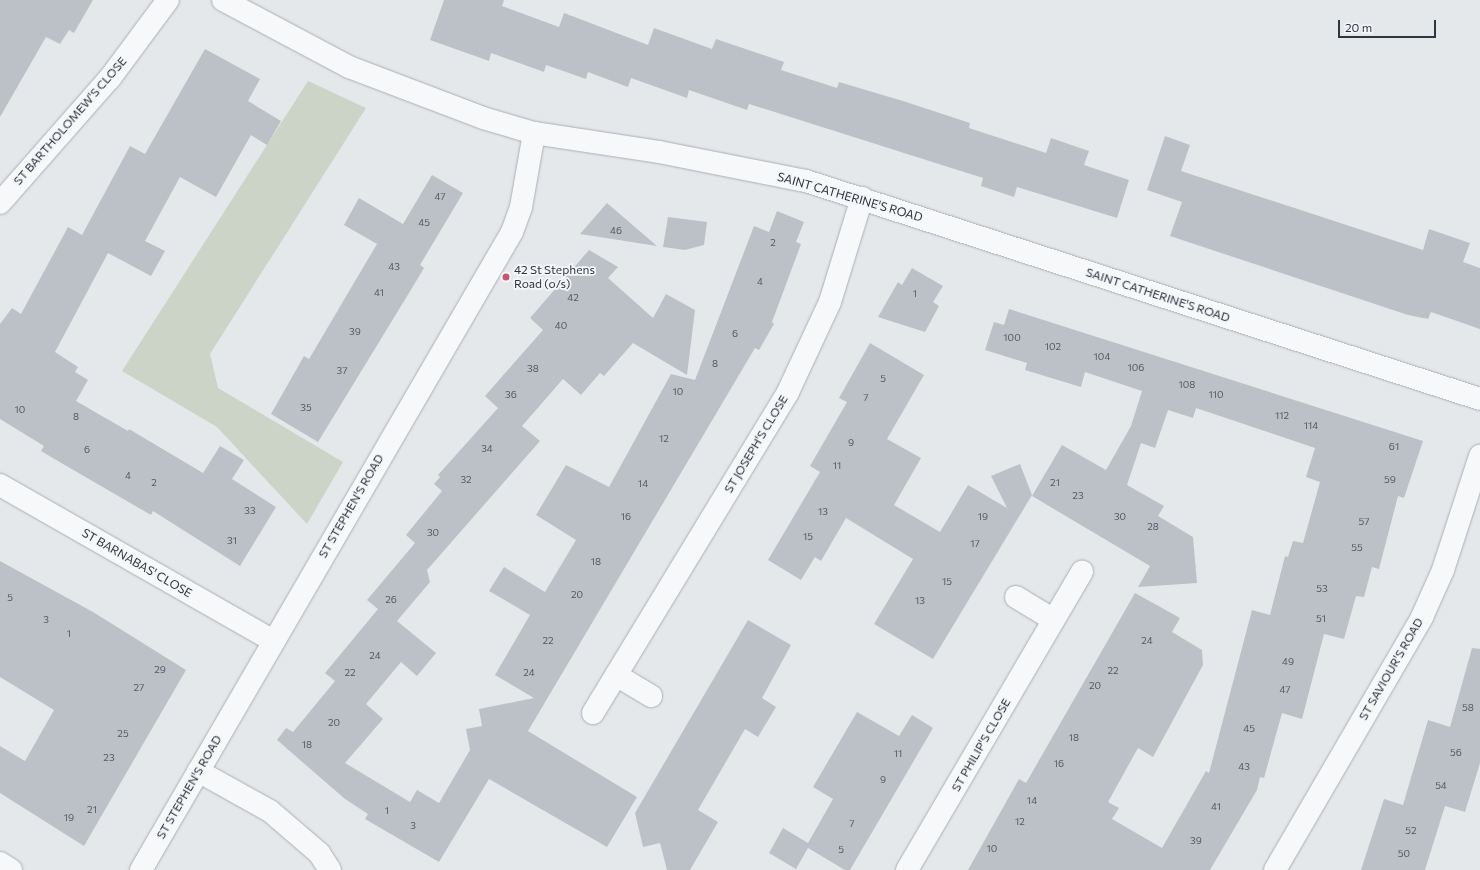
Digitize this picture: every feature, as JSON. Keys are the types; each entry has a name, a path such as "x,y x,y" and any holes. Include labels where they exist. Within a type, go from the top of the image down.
{"street":[{"name":"ST BARTHOLOMEW'S CLOSE","path":"0,204 110,78 168,0"},
{"name":"SAINT CATHERINE'S ROAD","path":"223,0 246,15 349,67 432,101 534,132 752,170 862,198 1480,399"},
{"name":"ST STEPHEN'S ROAD","path":"141,870 512,232 521,207 534,132"},
{"name":"ST JOSEPH'S CLOSE","path":"593,713 788,392 830,302 862,198"},
{"name":"ST SAVIOUR'S ROAD","path":"1275,870 1422,617 1443,570 1480,456"},
{"name":"ST BARNABAS' CLOSE","path":"0,485 274,642"},
{"name":"ST PHILIP'S CLOSE","path":"907,870 1082,572"},
{"path":"1016,597 1054,620"},
{"path":"616,675 651,696"},
{"path":"198,771 270,811 319,853 330,870"},
{"path":"0,863 11,870"}],"shaded area":[{"path":"308,81 366,108 210,354 218,388 343,462 307,524 217,427 122,371"}],"building":[{"path":"0,0 93,0 74,33 69,30 60,44 46,37 0,117"},
{"path":"444,0 504,0 502,6 559,27 564,13 648,45 654,28 712,49 716,39 784,62 781,70 837,88 839,82 903,101 970,123 969,128 1046,153 1051,138 1089,151 1084,165 1129,180 1117,218 1017,187 1014,197 981,186 983,178 749,104 747,110 689,90 687,98 631,78 628,87 588,72 586,79 546,65 544,72 491,53 489,61 430,40"},
{"path":"205,49 260,79 248,101 281,121 267,145 251,135 216,197 180,177 145,241 165,251 151,276 108,253 55,352 78,367 75,372 88,380 76,401 128,431 129,429 203,473 220,446 244,460 232,479 276,507 240,566 153,511 151,515 41,451 44,446 0,419 0,324 12,308 21,314 68,227 82,235 130,146 145,154"},
{"path":"1165,136 1190,145 1181,171 1423,250 1429,229 1470,243 1463,262 1480,268 1480,329 1431,312 1428,319 1408,315 1170,236 1182,202 1147,190"},
{"path":"432,175 463,193 420,265 424,268 318,442 271,414 304,356 309,359 377,244 344,225 359,198 403,224"},
{"path":"607,203 657,246 580,234"},
{"path":"777,211 804,222 796,242 801,244 772,322 774,324 759,350 755,348 528,731 637,797 607,847 489,779 439,862 365,819 368,814 345,799 277,740 286,728 293,732 335,681 325,673 378,609 367,600 415,543 406,535 442,491 434,484 440,477 438,475 498,408 485,396 543,330 530,318 589,250 618,267 608,278 653,318 666,294 695,310 687,375 633,343 604,376 600,373 581,395 563,379 522,426 540,441 427,570 430,582 397,621 436,653 417,676 401,662 366,704 383,719 345,763 410,802 417,790 439,803 470,750 466,729 482,726 479,709 534,698 495,675 530,615 489,591 504,567 545,592 576,540 536,515 566,465 609,487 671,374 695,380 754,226 769,232"},
{"path":"668,217 707,222 704,245 685,250 663,247"},
{"path":"912,268 943,286 933,302 939,306 925,332 878,317 898,282 902,285"},
{"path":"1009,309 1423,441 1404,498 1398,496 1379,569 1372,567 1364,597 1356,596 1344,639 1324,634 1302,719 1282,713 1264,778 1260,777 1257,790 1210,870 968,870 1019,779 1026,783 1135,593 1180,618 1172,632 1202,650 1203,665 1153,757 1138,748 1108,802 1119,808 1112,819 1162,848 1206,771 1209,773 1252,610 1270,615 1285,556 1288,557 1293,541 1303,543 1320,482 1306,477 1315,448 1196,408 1193,418 1168,410 1155,448 1141,443 1127,485 1164,506 1158,516 1193,537 1197,583 1138,587 1150,566 1032,496 1062,445 1106,470 1131,426 1142,391 1085,372 1081,387 1025,370 1027,363 985,350 994,322 1004,325"},
{"path":"870,343 924,375 887,439 921,458 894,505 940,532 968,485 1007,508 991,476 1020,464 1032,495 933,659 874,624 913,559 846,518 821,561 815,557 801,580 768,560 820,472 810,466 847,402 839,398"},
{"path":"0,561 93,612 186,670 84,846 0,793 0,746 25,761 54,710 0,677"},
{"path":"748,620 791,645 762,698 776,707 758,737 745,729 698,810 718,822 690,870 667,870 660,843 643,847 635,813"},
{"path":"1472,648 1480,649 1480,763 1465,812 1445,806 1425,870 1361,870 1384,799 1403,805 1428,720 1450,727"},
{"path":"857,712 899,736 912,715 933,728 850,870 845,870 808,848 796,869 769,853 783,828 808,843 833,799 813,787"}],"place":[{"name":"42 St Stephens Road (o/s)","path":"506,277"}]}
